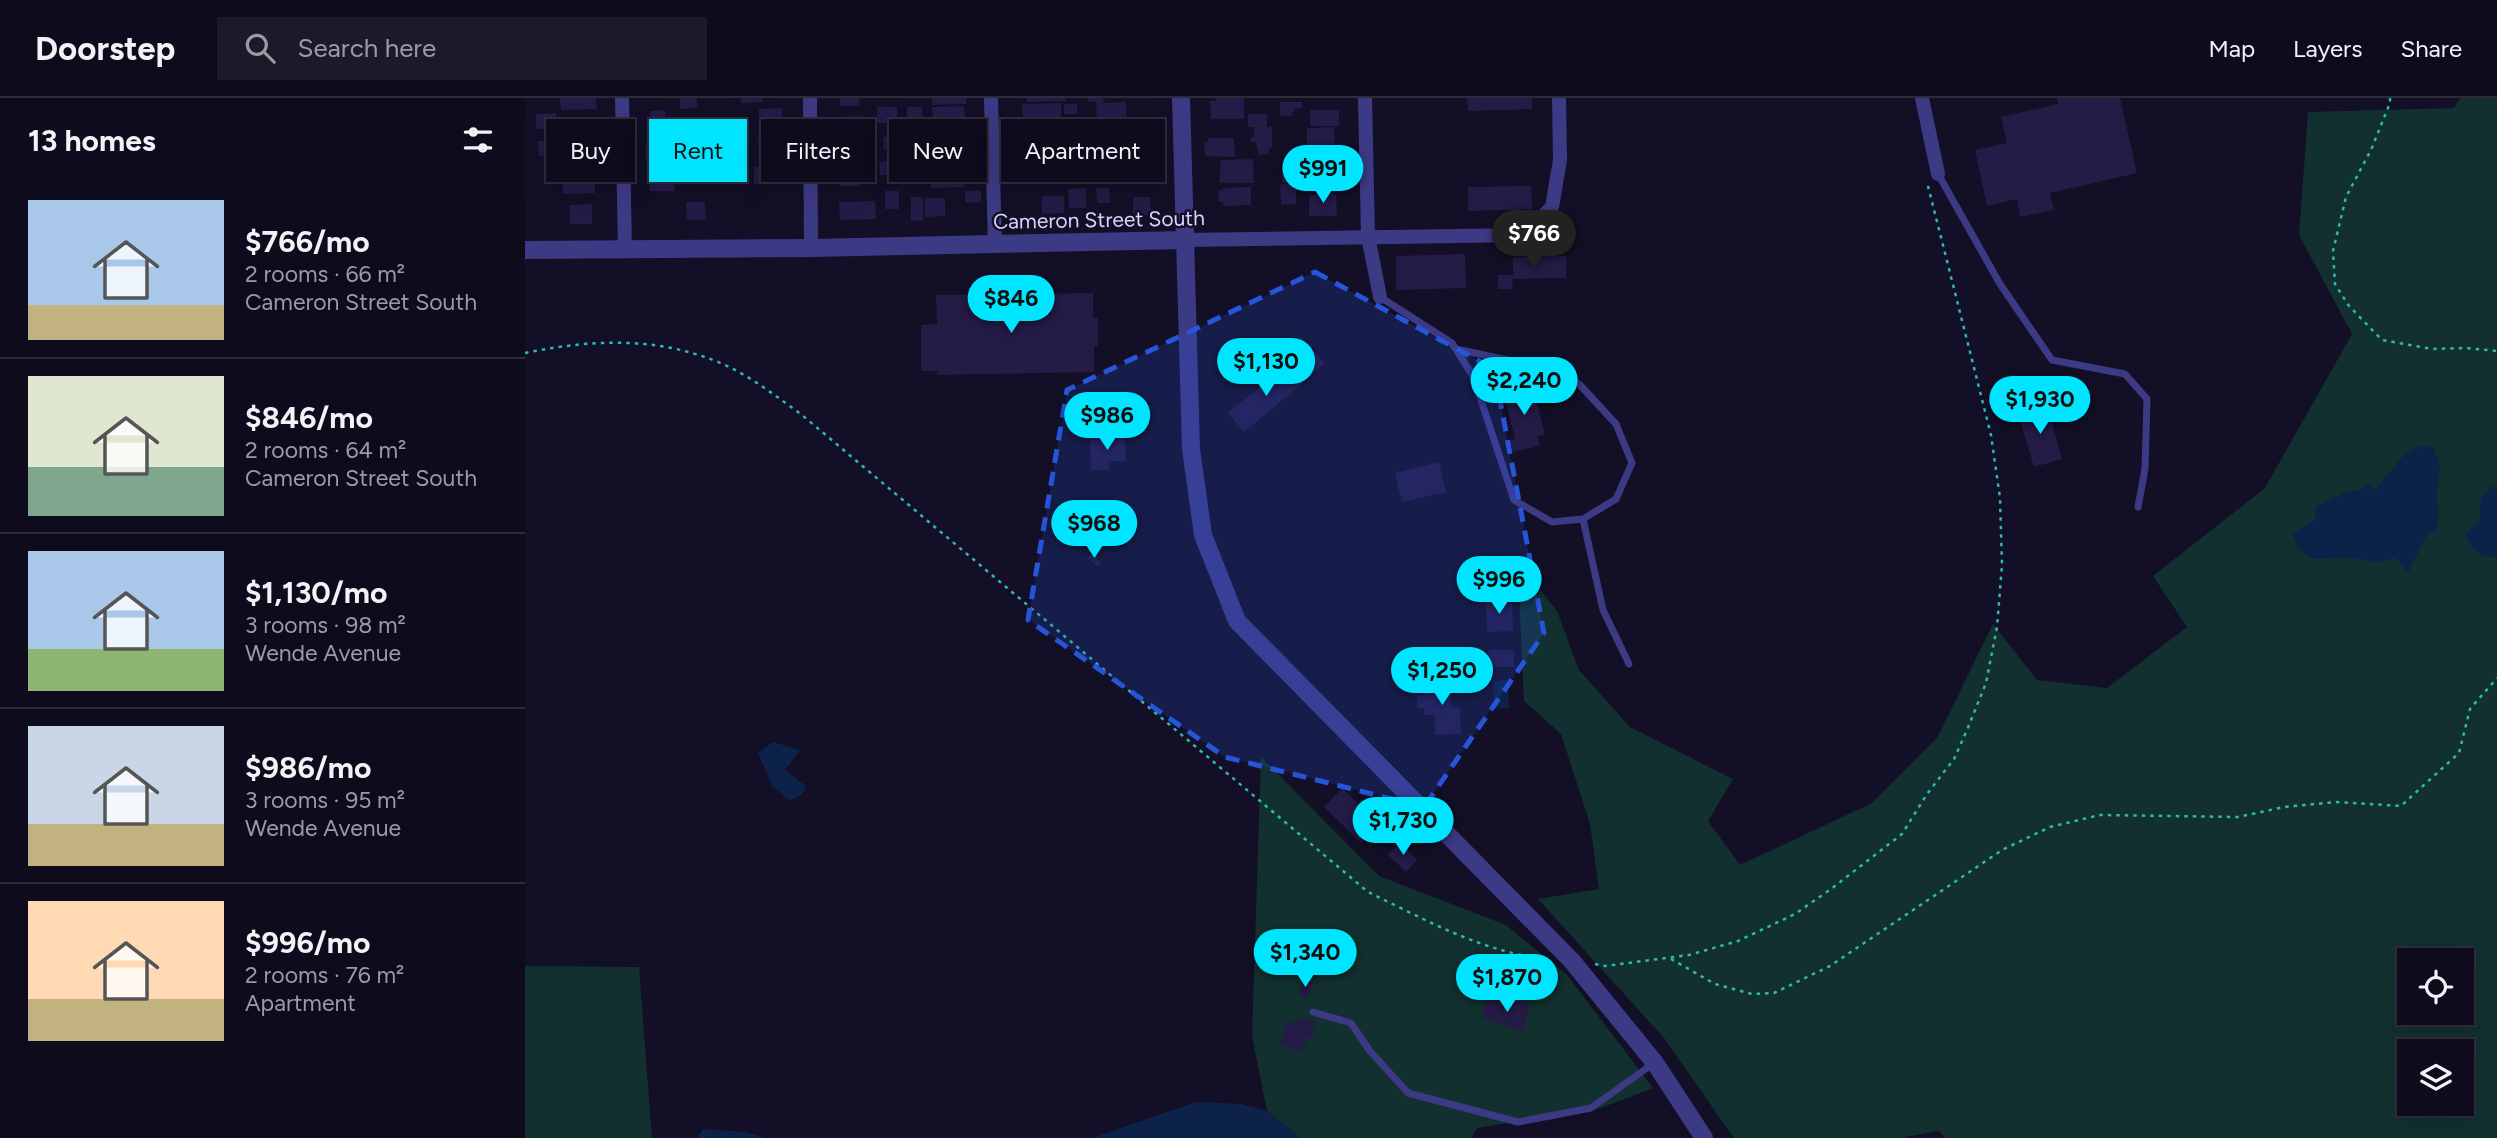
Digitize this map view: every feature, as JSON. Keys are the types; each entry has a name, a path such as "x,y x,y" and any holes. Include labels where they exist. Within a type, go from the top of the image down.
{"street":[{"path":"622,98 625,250"},
{"path":"810,98 811,248"},
{"path":"991,98 995,245"},
{"path":"1181,98 1191,449 1202,535 1237,621 1572,961 1655,1063 1705,1138"},
{"path":"1365,98 1368,236 1380,297"},
{"name":"Cameron Street South","path":"525,250 811,248 1524,235 1552,207 1560,160 1559,98"},
{"path":"1922,98 1932,177"}],"lane":[{"path":"1932,177 2000,285 2052,360 2125,374 2147,398 2145,469 2138,507"},
{"path":"1380,297 1452,343 1456,349 1473,376 1514,500 1552,522 1583,519 1616,499 1632,463 1616,424 1579,384 1532,365 1456,349"},
{"path":"1583,519 1602,610 1629,664"},
{"path":"1313,1012 1350,1023 1369,1050 1408,1093 1518,1122 1591,1108 1655,1063"}],"path":[{"path":"2390,98 2371,150 2346,197 2333,251 2335,284 2349,306 2382,340 2432,349 2497,351"},
{"path":"525,353 568,344 635,342 694,353 737,372 802,415 1368,892 1447,930 1524,957 1605,966 1669,958 1738,941 1795,914 1902,834 1927,794 1954,759 1986,683 1997,626 2002,565 2000,498 1990,435 1932,177"},
{"path":"1669,958 1715,984 1752,994 1774,993 1830,966 2002,850 2050,827 2100,815 2238,817 2284,807 2336,802 2401,806 2459,752 2470,709 2497,678"}],"highlighted area":[{"path":"1315,272 1494,369 1544,633 1424,807 1225,757 1028,620 1067,390"}],"green space":[{"path":"2460,98 2497,98 2497,1138 1945,1138 1939,1131 1900,1138 1734,1138 1664,1038 1538,899 1599,889 1590,824 1561,734 1524,701 1519,593 1538,587 1557,611 1579,670 1630,727 1733,779 1708,821 1740,865 1872,803 1937,738 1993,624 2037,680 2107,688 2187,627 2153,576 2265,488 2352,334 2299,235 2308,112 2454,108"},
{"path":"1261,757 1379,876 1506,925 1567,975 1653,1088 1601,1108 1477,1128 1471,1138 1301,1138 1267,1111 1252,1036"},
{"path":"525,966 639,967 652,1138 525,1138"}],"water":[{"path":"2421,446 2433,446 2440,467 2436,496 2437,531 2428,533 2408,573 2395,557 2375,563 2354,558 2313,558 2302,552 2292,534 2314,521 2317,506 2346,492 2361,490 2368,483 2375,490 2405,454"},
{"path":"2492,486 2497,489 2497,557 2477,552 2465,534 2480,522 2481,502"},
{"path":"1508,680 1509,708 1495,708 1493,681"},
{"path":"773,742 800,750 785,770 806,786 802,794 790,801 772,786 758,753"},
{"path":"1196,1102 1242,1104 1267,1111 1301,1138 1092,1138"},
{"path":"703,1129 745,1132 766,1138 697,1138"}],"building":[{"path":"560,98 596,98 597,109 561,110"},
{"path":"680,98 697,98 697,108 680,109"},
{"path":"741,98 762,98 762,102 741,103"},
{"path":"840,98 859,98 859,106 840,106"},
{"path":"932,98 966,98 966,104 932,105"},
{"path":"1027,98 1066,98 1066,101 1027,102"},
{"path":"1088,98 1103,98 1104,103 1126,102 1127,119 1097,119 1096,102 1088,101"},
{"path":"1216,98 1244,98 1244,119 1211,119 1210,101 1216,101"},
{"path":"1467,98 1532,98 1532,109 1468,111"},
{"path":"2057,98 2120,98 2137,173 2050,193 2054,210 2020,217 2017,199 1987,206 1975,150 2007,143 2001,117 2058,104"},
{"path":"1280,102 1302,102 1302,108 1294,109 1292,116 1280,116"},
{"path":"1061,103 1061,119 1023,119 1022,104"},
{"path":"1064,104 1077,104 1077,114 1064,114"},
{"path":"964,106 965,119 933,119 932,107"},
{"path":"877,107 897,107 897,119 889,119 889,123 877,123"},
{"path":"907,107 922,107 923,119 907,119"},
{"path":"782,108 782,119 761,119 759,129 759,109"},
{"path":"665,110 666,119 650,119 650,111"},
{"path":"1310,110 1339,110 1339,126 1310,126"},
{"path":"556,113 556,119 546,119 546,129 536,129 536,114"},
{"path":"1248,114 1267,114 1267,127 1272,127 1272,148 1269,148 1269,154 1259,155 1256,142 1251,142 1251,137 1258,135 1254,135 1254,127 1248,127"},
{"path":"862,116 862,119 839,119"},
{"path":"1334,127 1335,144 1307,145 1307,128"},
{"path":"758,137 761,137 761,154 759,154"},
{"path":"883,137 889,137 889,150 884,150"},
{"path":"1208,138 1234,138 1235,157 1205,156 1204,142 1208,142"},
{"path":"538,141 546,141 546,156 539,156"},
{"path":"646,145 649,145 649,161 646,161"},
{"path":"1338,154 1339,168 1320,168 1320,178 1308,178 1308,155"},
{"path":"1253,159 1254,183 1219,183 1221,160"},
{"path":"889,161 889,175 880,175 879,162"},
{"path":"754,167 761,167 761,182 785,183 754,184"},
{"path":"1282,168 1299,168 1299,182 1282,183"},
{"path":"562,182 595,182 595,193 563,194"},
{"path":"649,182 674,182 675,191 650,191"},
{"path":"839,182 860,182 860,186 839,186"},
{"path":"931,182 964,182 964,187 931,188"},
{"path":"1280,184 1296,184 1296,204 1281,205"},
{"path":"1531,186 1532,209 1468,211 1468,187"},
{"path":"1251,187 1251,205 1223,206 1223,202 1219,202 1218,190"},
{"path":"1086,188 1086,208 1069,208 1068,189"},
{"path":"1096,188 1109,188 1110,203 1097,203"},
{"path":"885,191 899,191 899,209 885,209"},
{"path":"965,191 981,191 981,202 965,203"},
{"path":"1336,194 1337,216 1309,216 1309,195"},
{"path":"1042,196 1064,196 1064,213 1042,214"},
{"path":"911,197 923,197 923,220 911,221"},
{"path":"1133,197 1150,197 1151,215 1133,216"},
{"path":"925,198 945,198 945,216 925,217"},
{"path":"875,201 876,219 840,220 839,202"},
{"path":"686,202 705,202 706,220 687,220"},
{"path":"592,204 592,224 570,224 570,205"},
{"path":"1465,254 1466,288 1396,290 1396,256"},
{"path":"1566,256 1566,278 1512,279 1513,289 1498,289 1498,275 1513,275 1513,257"},
{"path":"1093,293 1093,318 1098,318 1094,372 937,375 937,371 921,371 921,325 937,324 936,295"},
{"path":"1300,336 1325,363 1305,380 1281,353"},
{"path":"1289,363 1304,382 1244,432 1228,413"},
{"path":"1532,384 1545,435 1537,436 1540,446 1513,452 1510,440 1515,439 1503,390"},
{"path":"2047,405 2062,459 2034,467 2018,413"},
{"path":"1090,438 1125,438 1126,461 1109,461 1109,470 1091,470"},
{"path":"1439,462 1446,492 1402,502 1395,473"},
{"path":"1091,554 1102,563 1098,567 1087,558"},
{"path":"1486,600 1512,600 1513,631 1487,632"},
{"path":"1488,650 1514,650 1514,667 1488,667"},
{"path":"1440,680 1460,680 1460,693 1451,693 1452,708 1460,708 1461,734 1435,735 1435,715 1424,715 1424,708 1417,708 1417,696 1423,696 1423,687 1440,687"},
{"path":"1342,788 1379,825 1361,843 1324,807"},
{"path":"1400,843 1417,860 1406,872 1388,855"},
{"path":"1303,980 1312,983 1308,998 1299,995"},
{"path":"1488,999 1513,1007 1515,1000 1530,1005 1522,1031 1481,1018"},
{"path":"1299,1017 1316,1022 1303,1051 1280,1045 1287,1021 1297,1024"}]}
